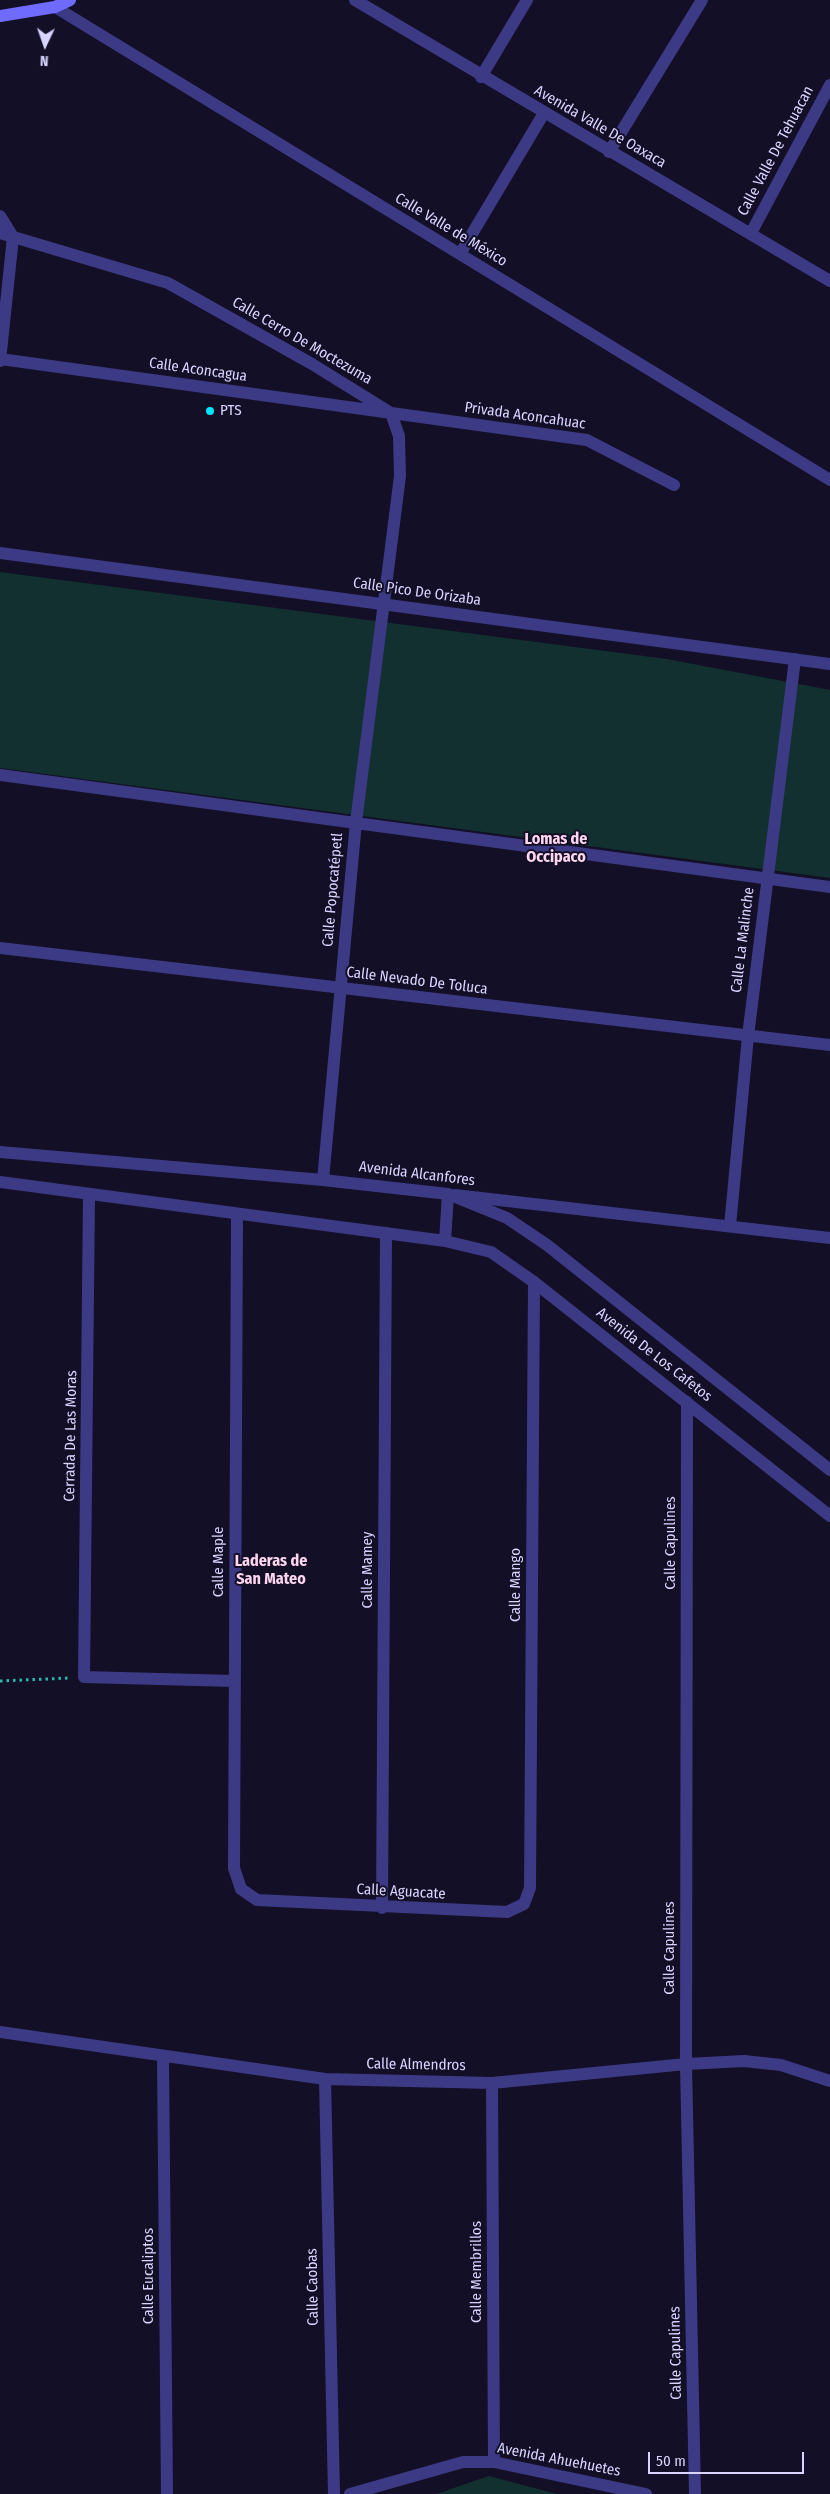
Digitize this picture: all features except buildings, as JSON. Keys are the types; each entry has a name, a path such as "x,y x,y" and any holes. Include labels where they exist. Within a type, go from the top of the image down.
{"main road":[{"path":"0,16 55,7 70,0"}],"street":[{"path":"481,76 527,0"},
{"path":"609,152 702,0"},
{"name":"Avenida Valle De Oaxaca","path":"358,1 609,152 752,233 830,281"},
{"name":"Calle Valle de México","path":"55,7 830,480"},
{"name":"Calle Valle De Tehuacan","path":"752,233 830,85"},
{"path":"460,254 544,113"},
{"path":"0,216 13,237 0,359"},
{"name":"Calle Cerro De Moctezuma","path":"0,233 168,283 312,364 391,413"},
{"name":"Calle Aconcagua","path":"0,359 391,413"},
{"path":"384,604 400,476 399,436 391,413"},
{"name":"Privada Aconcahuac","path":"391,413 587,440 674,485"},
{"name":"Calle Pico De Orizaba","path":"0,553 830,664"},
{"name":"Calle Popocatépetl","path":"323,1180 356,822 384,604"},
{"name":"Calle La Malinche","path":"730,1226 748,1036 766,877 795,659"},
{"path":"0,775 830,887"},
{"name":"Calle Nevado De Toluca","path":"0,948 830,1045"},
{"name":"Avenida Alcanfores","path":"0,1152 323,1180 830,1238"},
{"path":"0,1182 237,1215 445,1241 448,1194"},
{"name":"Avenida De Los Cafetos","path":"448,1194 506,1218 547,1245 830,1470"},
{"name":"Cerrada De Las Moras","path":"84,1677 89,1195"},
{"name":"Calle Maple","path":"237,1215 234,1868 241,1889 257,1900"},
{"name":"Calle Mamey","path":"382,1908 386,1233"},
{"name":"Avenida De Los Cafetos","path":"445,1241 491,1252 534,1282 830,1516"},
{"name":"Calle Mango","path":"530,1888 534,1282"},
{"name":"Calle Capulines","path":"687,1402 686,2064 695,2494"},
{"path":"84,1677 234,1681"},
{"name":"Calle Aguacate","path":"257,1900 382,1908 507,1912 524,1904 530,1888"},
{"name":"Calle Almendros","path":"0,2032 325,2079 492,2083 686,2064 744,2061 781,2065 830,2082"},
{"name":"Calle Eucaliptos","path":"164,2057 167,2494"},
{"name":"Calle Caobas","path":"325,2079 334,2494"},
{"name":"Calle Membrillos","path":"492,2083 494,2462"},
{"name":"Avenida Ahuehuetes","path":"350,2494 463,2462 494,2462 646,2494"}],"path":[{"path":"0,1681 84,1677"}],"green space":[{"path":"0,572 667,659 830,690 830,878 0,768"},
{"path":"489,2476 557,2494 436,2494"}],"place":[{"name":"PTS","path":"210,411"}],"district":[{"name":"Lomas de Occipaco","path":"556,849"},
{"name":"Laderas de San Mateo","path":"271,1571"}]}
